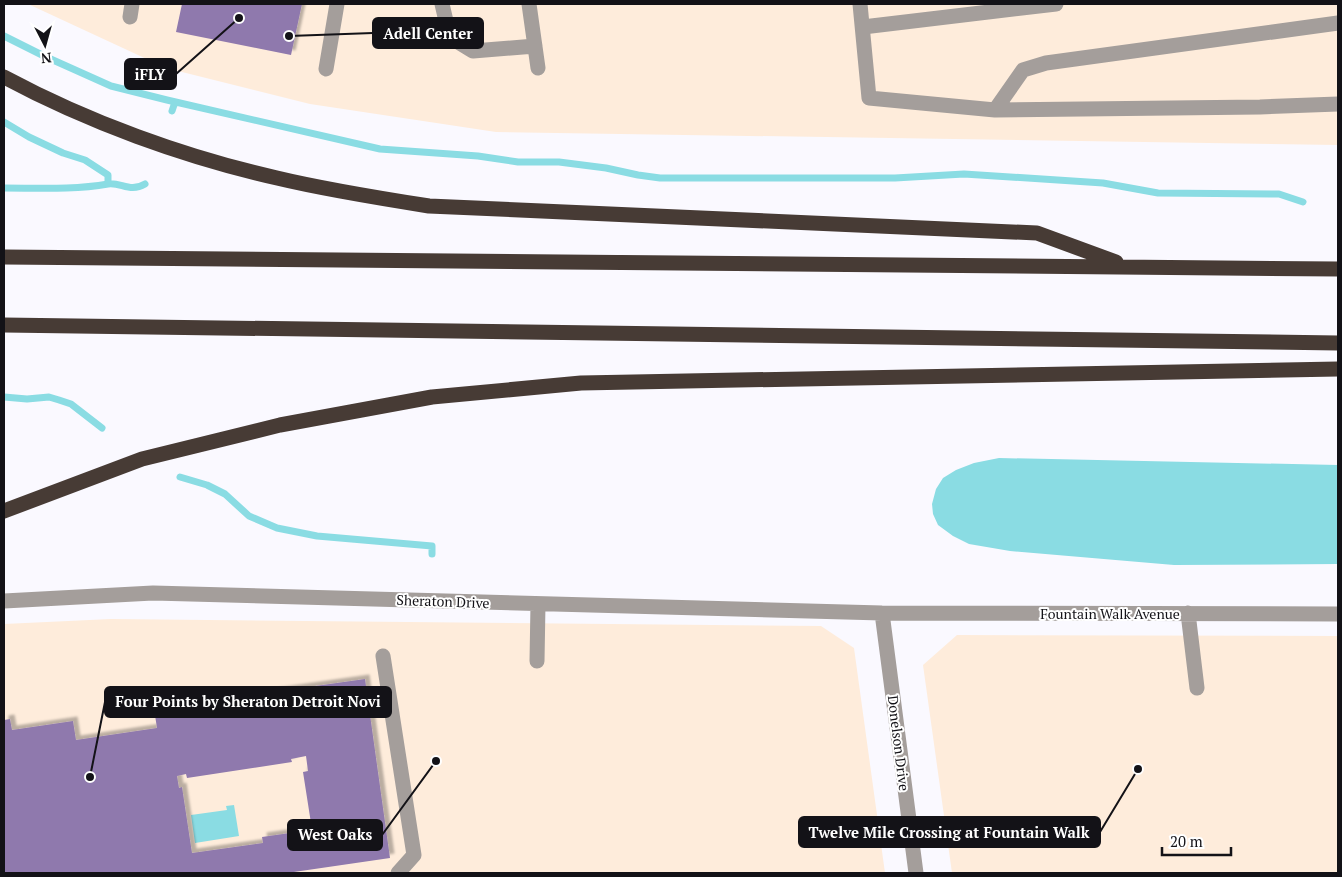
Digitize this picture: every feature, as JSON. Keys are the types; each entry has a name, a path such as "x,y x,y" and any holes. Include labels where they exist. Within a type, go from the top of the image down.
{"highway":[{"path":"4,77 121,130 175,150 276,178 352,194 430,206 1037,233 1127,266"},
{"path":"4,257 1338,269"},
{"path":"4,325 1338,343"},
{"path":"4,511 142,459 280,425 432,397 581,383 1338,370"}],"street":[{"path":"326,69 337,4"},
{"path":"442,4 446,21 455,40 473,52 535,46"},
{"path":"529,4 538,68"},
{"path":"860,4 869,98 995,110 1260,107 1338,104"},
{"path":"863,27 1056,4"},
{"path":"995,110 1023,70 1046,63 1338,24"},
{"name":"Sheraton Drive","path":"4,601 153,593 882,613"},
{"path":"538,604 538,661"},
{"name":"Fountain Walk Avenue","path":"882,613 1338,614"},
{"name":"Donelson Drive","path":"882,613 916,873"},
{"path":"1188,613 1197,688"},
{"path":"383,656 414,855 398,873"}],"shaded area":[{"path":"28,4 1338,4 1338,145 496,132 310,104 166,68"},
{"path":"111,619 821,626 854,648 885,873 4,873 4,624"},
{"path":"957,635 1338,636 1338,873 952,873 923,665"}],"water":[{"path":"999,458 1338,465 1338,564 1174,565 1010,551 969,544 953,536 938,525 933,514 932,504 936,489 943,478 956,470 974,463"},
{"path":"234,805 239,836 195,843 191,815 227,810 226,806"}],"building":[{"path":"182,4 302,4 291,55 176,32"},
{"path":"365,679 390,858 287,873 4,873 4,720 10,719 12,730 73,721 76,740 157,728 154,709","holes":["306,756 308,771 303,772 313,836 291,840 290,833 262,837 263,843 192,853 182,787 179,788 177,776 186,774 187,778 292,762 291,759"]}],"waterway":[{"path":"4,36 111,86 380,149 478,156 518,162 559,162 660,178 895,178 964,174 1103,183 1158,193 1279,194 1303,202"},
{"path":"172,111 175,102"},
{"path":"4,122 29,137 63,153 85,160 108,175 108,184"},
{"path":"4,188 69,188 113,184 135,188 145,184"},
{"path":"4,397 27,399 49,397 59,400 71,404 102,428"},
{"path":"180,477 207,485 225,494 249,516 277,528 317,536 432,546 432,554"}],"place":[{"name":"iFLY","path":"239,18"},
{"name":"Adell Center","path":"289,36"},
{"name":"West Oaks","path":"436,761"},
{"name":"Twelve Mile Crossing at Fountain Walk","path":"1138,769"},
{"name":"Four Points by Sheraton Detroit Novi","path":"90,777"}]}
